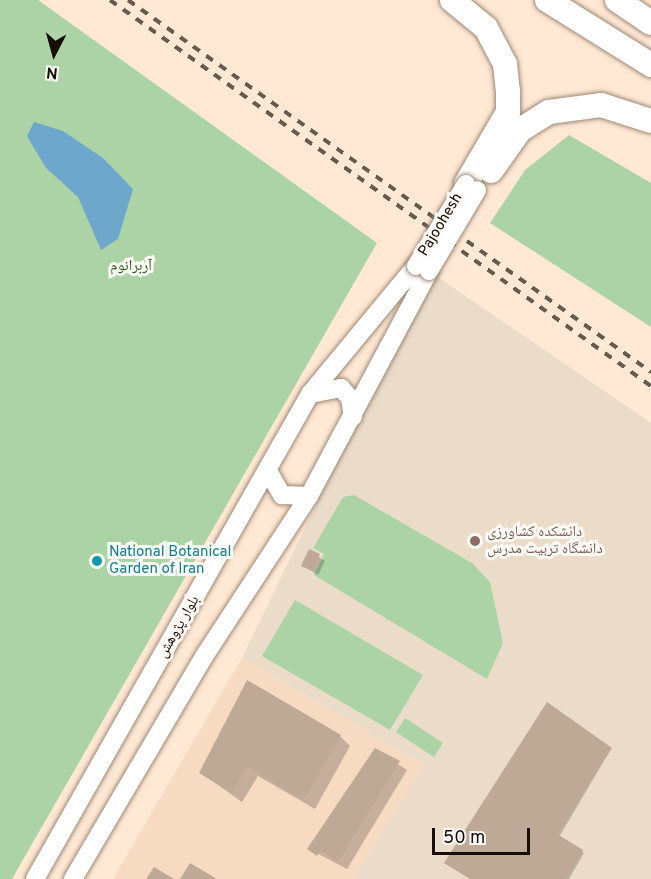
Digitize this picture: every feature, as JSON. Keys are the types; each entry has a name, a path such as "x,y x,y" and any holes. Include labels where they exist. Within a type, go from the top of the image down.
{"highway":[{"path":"452,0 486,28 505,64 508,91 508,112 471,187"},
{"path":"547,0 651,65"},
{"path":"617,0 651,22"},
{"path":"471,187 520,130 549,112 601,105 651,121"}],"street":[{"name":"Pajoohesh","path":"423,269 471,187"},
{"name":"بلوار پژوهش","path":"35,879 310,394 423,269"},
{"path":"74,879 203,658 309,495 353,417 423,269"},
{"path":"310,394 341,388 350,398 353,417"},
{"path":"268,471 282,495 309,495"}],"shaded area":[{"name":"دانشکده کشاورزی دانشگاه تربیت مدرس","path":"429,271 651,423 651,879 354,879 424,765 242,658"},
{"path":"242,658 424,765 354,879 113,879"}],"green space":[{"name":"National Botanical Garden of Iran","path":"0,0 38,0 377,243 12,879 0,879"},
{"path":"569,135 651,183 651,327 490,223 525,170"},
{"path":"354,495 472,563 490,582 503,643 487,679 314,575 324,554 313,548 343,497"},
{"path":"295,600 423,675 390,730 262,656"},
{"path":"405,718 443,743 434,757 396,732"}],"water":[{"path":"34,122 63,131 103,158 133,189 118,239 101,250 78,197 46,168 27,136"}],"building":[{"path":"309,549 320,554 313,571 301,566"},
{"path":"247,680 341,735 304,800 247,766 232,793 199,773"},
{"path":"547,702 612,748 557,834 583,850 566,879 470,879 444,863"},
{"path":"375,748 400,761 338,862 320,850 317,856 307,849"},
{"path":"190,863 217,879 180,879"},
{"path":"154,867 174,879 146,879"}],"railway":[{"path":"110,0 651,386"},
{"path":"128,0 651,372"}],"place":[{"name":"دانشکده کشاورزی دانشگاه تربیت مدرس","path":"475,541"},
{"name":"National Botanical Garden of Iran","path":"97,561"}],"park label":[{"name":"آربرانوم","path":"131,267"}]}
